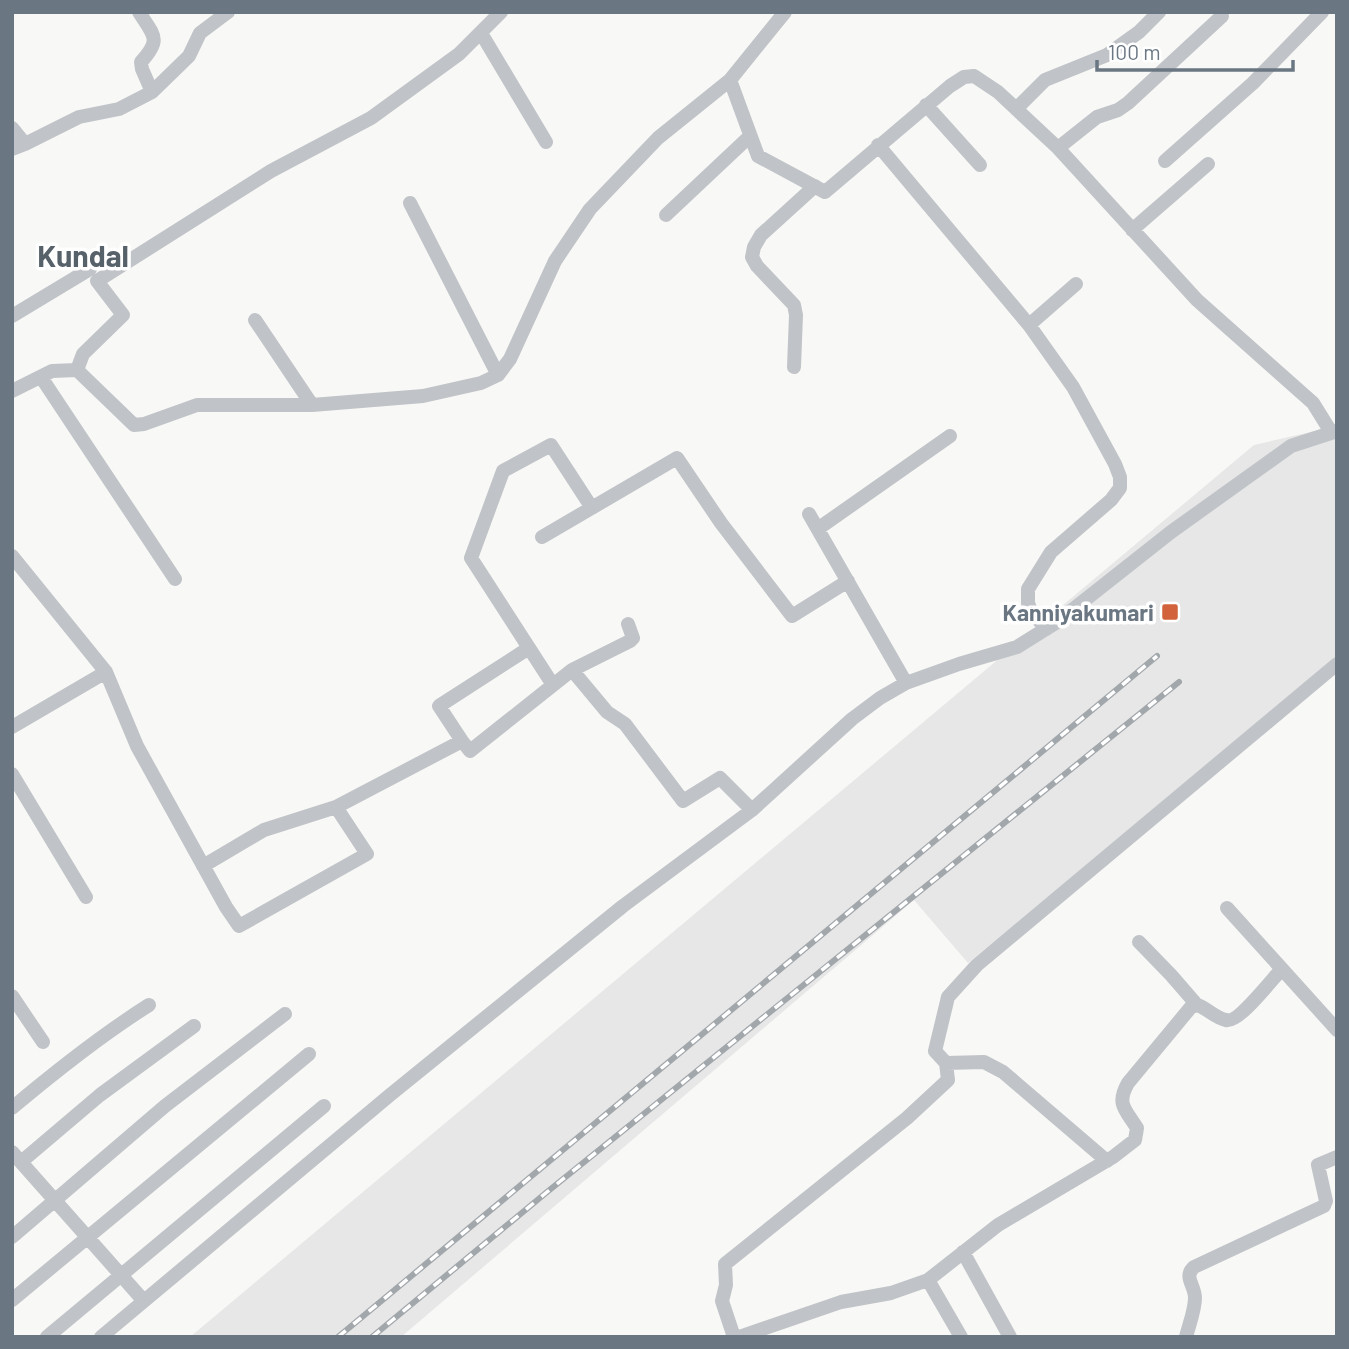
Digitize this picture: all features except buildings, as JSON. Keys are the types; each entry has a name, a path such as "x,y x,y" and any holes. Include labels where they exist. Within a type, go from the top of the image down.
{"street":[{"path":"139,12 155,38 155,46 141,62 152,92"},
{"path":"12,128 18,146 79,117 119,109 152,92 189,56 200,33 228,12"},
{"path":"77,370 83,354 123,314 97,281 271,171 371,118 458,54 501,12"},
{"path":"14,387 52,371 77,370 134,425 197,405 312,405 422,396 481,383 498,375 510,359 555,261 590,209 658,138 730,80 785,12"},
{"path":"1016,109 1045,80 1107,55 1131,38 1159,12"},
{"path":"1165,161 1236,99 1322,12"},
{"path":"1058,148 1097,117 1118,110 1128,103 1222,16"},
{"path":"481,33 546,142"},
{"path":"101,1337 390,1095 623,906 752,810 852,719 880,698 906,682 1017,647 1046,629 1181,525 1291,446 1334,432 1312,403 1197,300 1058,148 998,92 974,76 964,77 926,105 825,192 758,156 730,80"},
{"path":"926,105 980,165"},
{"path":"666,215 750,136"},
{"path":"878,145 1029,326 1073,387 1115,464 1120,488 1111,500 1051,552 1028,589 1031,611 1046,629"},
{"path":"1132,230 1208,164"},
{"path":"794,367 794,305 757,266 752,257 761,235 815,187"},
{"path":"411,203 498,375"},
{"path":"12,316 90,269"},
{"path":"1029,326 1076,285"},
{"path":"255,320 312,405"},
{"path":"41,377 175,579"},
{"path":"818,528 950,436"},
{"path":"553,685 471,558 503,471 551,444 592,508"},
{"path":"542,537 677,458 721,523 792,616 848,581"},
{"path":"810,514 906,682"},
{"path":"12,556 106,672 137,746 239,926 367,854 336,807"},
{"path":"529,648 439,706 470,751 572,670 630,641 633,634 628,624"},
{"path":"1197,1004 1183,1017 1122,1093 1121,1104 1137,1128 1135,1139 1107,1161 998,1225 928,1280 891,1293 841,1302 736,1337 722,1301 726,1285 725,1264 907,1118 948,1080 946,1063 935,1051 948,997 977,965 1337,664"},
{"path":"572,670 607,712 625,724 683,801 720,778 752,810"},
{"path":"12,727 106,672"},
{"path":"203,866 264,831 336,807 462,741"},
{"path":"12,774 86,897"},
{"path":"1227,908 1337,1030"},
{"path":"1139,942 1197,1004 1224,1020 1231,1021 1240,1015 1282,969"},
{"path":"12,996 43,1042"},
{"path":"12,1108 100,1038 149,1005"},
{"path":"12,1237 165,1106 285,1014"},
{"path":"144,1300 55,1200 17,1164 100,1095 194,1026"},
{"path":"12,1300 309,1054"},
{"path":"946,1063 984,1062 1003,1072 1107,1161"},
{"path":"47,1337 324,1106"},
{"path":"1186,1337 1195,1296 1188,1277 1189,1271 1194,1266 1324,1206 1326,1201 1318,1166 1337,1157"},
{"path":"963,1252 1010,1337"},
{"path":"928,1280 961,1337"}],"shaded area":[{"path":"1337,426 1337,658 968,963 914,900 401,1337 190,1337 1254,445"}],"railway":[{"path":"338,1337 1157,656"},
{"path":"372,1337 547,1192 1179,682"}],"place":[{"name":"Kanniyakumari","path":"1170,612"}],"district":[{"name":"Kundal","path":"83,255"}]}
